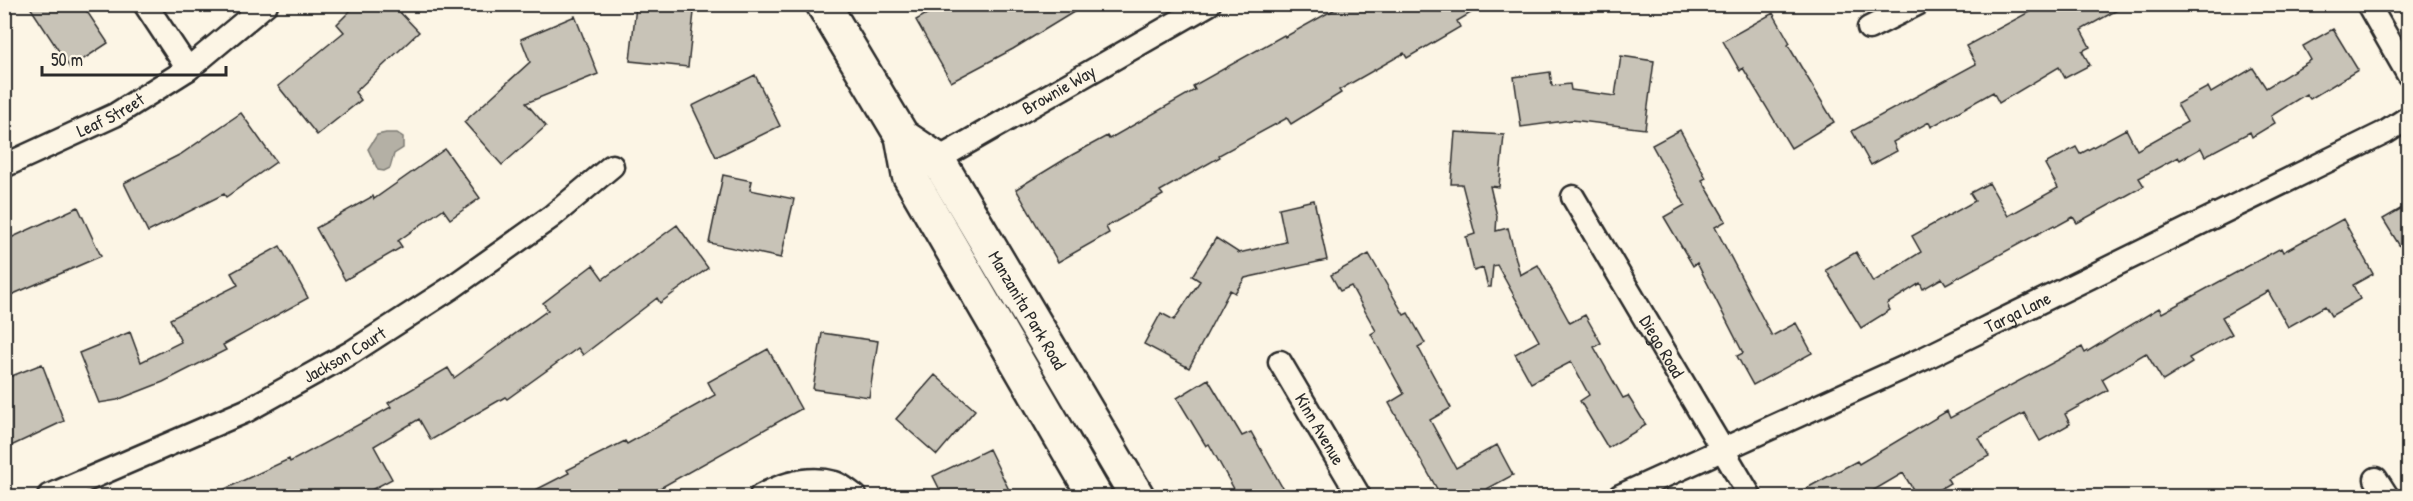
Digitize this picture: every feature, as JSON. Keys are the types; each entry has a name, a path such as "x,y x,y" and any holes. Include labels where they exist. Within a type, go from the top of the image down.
{"street":[{"path":"145,4 188,69"},
{"name":"Leaf Street","path":"4,166 115,115 188,69 266,4"},
{"name":"Manzanita Park Road","path":"824,4 902,136 909,175 1095,496"},
{"name":"Brownie Way","path":"909,175 1209,4"},
{"path":"1869,28 1917,4"},
{"path":"2368,4 2409,74"},
{"name":"Targa Lane","path":"1620,496 1925,358 2386,132 2409,118"},
{"name":"Manzanita Park Road","path":"902,136 938,160 1137,496"},
{"name":"Jackson Court","path":"49,496 246,411 352,352 451,288 533,230 612,166"},
{"name":"Diego Road","path":"1573,196 1750,496"},
{"name":"Kinn Avenue","path":"1280,362 1359,496"},
{"path":"761,496 773,489 807,480 837,484 855,496"}],"shaded area":[{"path":"397,133 403,137 403,148 394,154 390,168 384,171 378,170 368,149 377,135"}],"building":[{"path":"28,4 82,4 108,43 70,68"},
{"path":"357,4 392,4 419,32 355,92 361,100 317,135 278,86 344,32 337,24"},
{"path":"944,4 1087,4 1013,49 951,82 916,20"},
{"path":"1344,4 1486,4 1457,21 1460,27 1407,58 1404,53 1339,90 1341,93 1291,124 1287,118 1219,155 1220,157 1160,191 1163,195 1106,227 1109,233 1058,262 1016,189 1072,155 1107,136 1109,139 1195,90 1193,86"},
{"path":"2044,4 2128,4 2081,30 2090,47 2082,51 2090,65 2065,78 2059,67 1999,103 1993,92 1931,127 1929,122 1893,142 1897,151 1871,165 1852,131 1976,64 1966,46"},
{"path":"636,6 694,12 688,67 630,61"},
{"path":"1773,13 1790,43 1788,45 1834,122 1791,148 1743,68 1740,71 1723,41"},
{"path":"575,16 598,74 526,103 546,126 502,165 464,122 530,62 521,39"},
{"path":"2333,29 2358,70 2310,99 2306,94 2271,116 2275,123 2252,137 2250,132 2205,156 2201,148 2180,160 2178,157 2139,178 2144,186 2077,223 2073,217 2055,227 2054,225 1946,284 1942,278 1923,289 1920,283 1887,304 1890,310 1861,328 1826,270 1856,252 1873,282 1921,252 1912,236 1975,201 1970,193 1989,183 2008,216 2058,188 2045,164 2076,147 2080,154 2126,129 2137,150 2187,122 2177,104 2208,87 2211,93 2253,68 2266,88 2311,60 2303,46"},
{"path":"1621,56 1654,61 1645,129 1572,120 1521,127 1514,77 1550,72 1552,86 1570,84 1571,90 1615,96"},
{"path":"755,75 780,126 716,157 692,106"},
{"path":"241,113 276,162 226,197 224,194 148,232 124,183 181,154"},
{"path":"1680,130 1706,178 1702,180 1726,221 1715,227 1772,336 1796,323 1812,353 1753,385 1737,356 1743,353 1697,263 1693,266 1664,217 1685,205 1652,145"},
{"path":"1455,132 1504,135 1499,187 1490,186 1497,216 1496,231 1508,228 1520,275 1538,265 1570,323 1585,315 1601,343 1594,347 1623,398 1628,396 1646,425 1608,448 1580,401 1589,395 1571,362 1531,383 1515,354 1539,341 1497,265 1493,266 1491,287 1488,287 1483,268 1474,271 1466,237 1475,234 1462,184 1451,184"},
{"path":"445,149 480,198 450,219 443,209 398,241 402,247 345,280 316,228 373,196 374,199"},
{"path":"723,175 752,181 750,190 794,199 781,258 709,243"},
{"path":"1314,200 1327,260 1245,278 1235,293 1230,290 1189,368 1144,344 1161,313 1174,320 1200,281 1192,276 1216,238 1239,253 1286,242 1279,208"},
{"path":"2409,204 2409,261 2383,219"},
{"path":"78,207 101,256 4,298 4,241"},
{"path":"2343,219 2373,274 2353,285 2360,299 2331,316 2325,306 2288,327 2268,291 2222,317 2232,334 2189,358 2192,363 2163,381 2146,353 2102,379 2108,390 2065,414 2070,424 2040,441 2024,413 1979,438 1989,456 1947,478 1950,483 1928,496 1917,496 1903,473 1864,496 1792,496 1857,461 1859,464 1947,411 1950,418 2082,347 2085,353 2159,308 2162,313 2281,248 2283,252"},
{"path":"677,225 708,268 660,303 657,298 583,355 578,348 507,399 505,397 431,440 419,419 374,446 392,479 360,496 210,496 289,459 290,462 391,407 388,403 448,368 454,378 548,310 543,303 593,265 603,279"},
{"path":"280,246 308,298 223,345 226,350 163,382 117,400 99,403 79,353 130,332 141,362 181,342 170,319 238,285 231,273"},
{"path":"1369,254 1404,315 1408,313 1425,343 1418,347 1451,408 1430,420 1456,468 1497,445 1513,475 1474,496 1441,496 1389,403 1404,394 1371,334 1376,331 1351,286 1340,291 1331,275"},
{"path":"822,333 878,341 869,397 813,389"},
{"path":"768,349 801,409 646,496 524,496 569,473 567,470 625,441 627,444 715,395 708,382"},
{"path":"42,364 64,421 11,446 4,431 4,379"},
{"path":"935,375 975,410 937,455 896,419"},
{"path":"1208,379 1242,436 1251,432 1287,496 1238,496 1209,444 1206,446 1177,398"},
{"path":"989,449 1012,496 943,496 933,476"}]}
